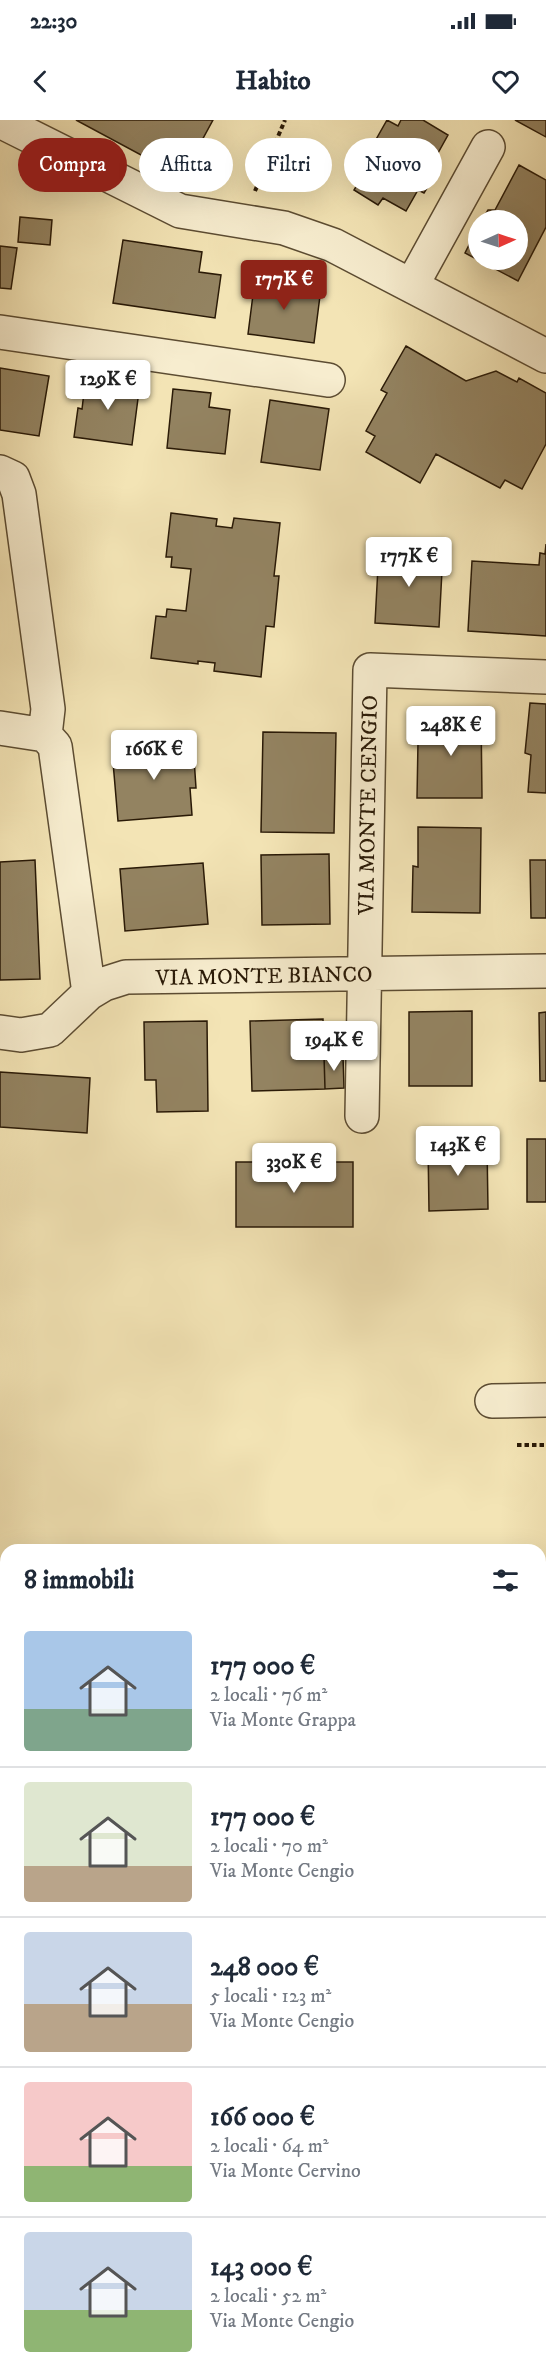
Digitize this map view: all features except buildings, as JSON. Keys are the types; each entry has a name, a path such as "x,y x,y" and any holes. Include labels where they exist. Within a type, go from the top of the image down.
{"street":[{"path":"0,121 180,211 284,228 333,245 546,356"},
{"path":"412,285 488,147"},
{"path":"0,332 328,380"},
{"path":"0,472 13,478 20,494 48,709 45,735"},
{"name":"VIA MONTE CENGIO","path":"362,1116 370,670 546,677"},
{"path":"0,728 45,735 55,746 89,993"},
{"name":"VIA MONTE BIANCO","path":"0,1032 21,1035 50,1030 89,993 104,984 126,977 546,971"},
{"path":"492,1401 546,1400"}],"path":[{"path":"242,222 285,120"},
{"path":"517,1445 546,1445"}]}
